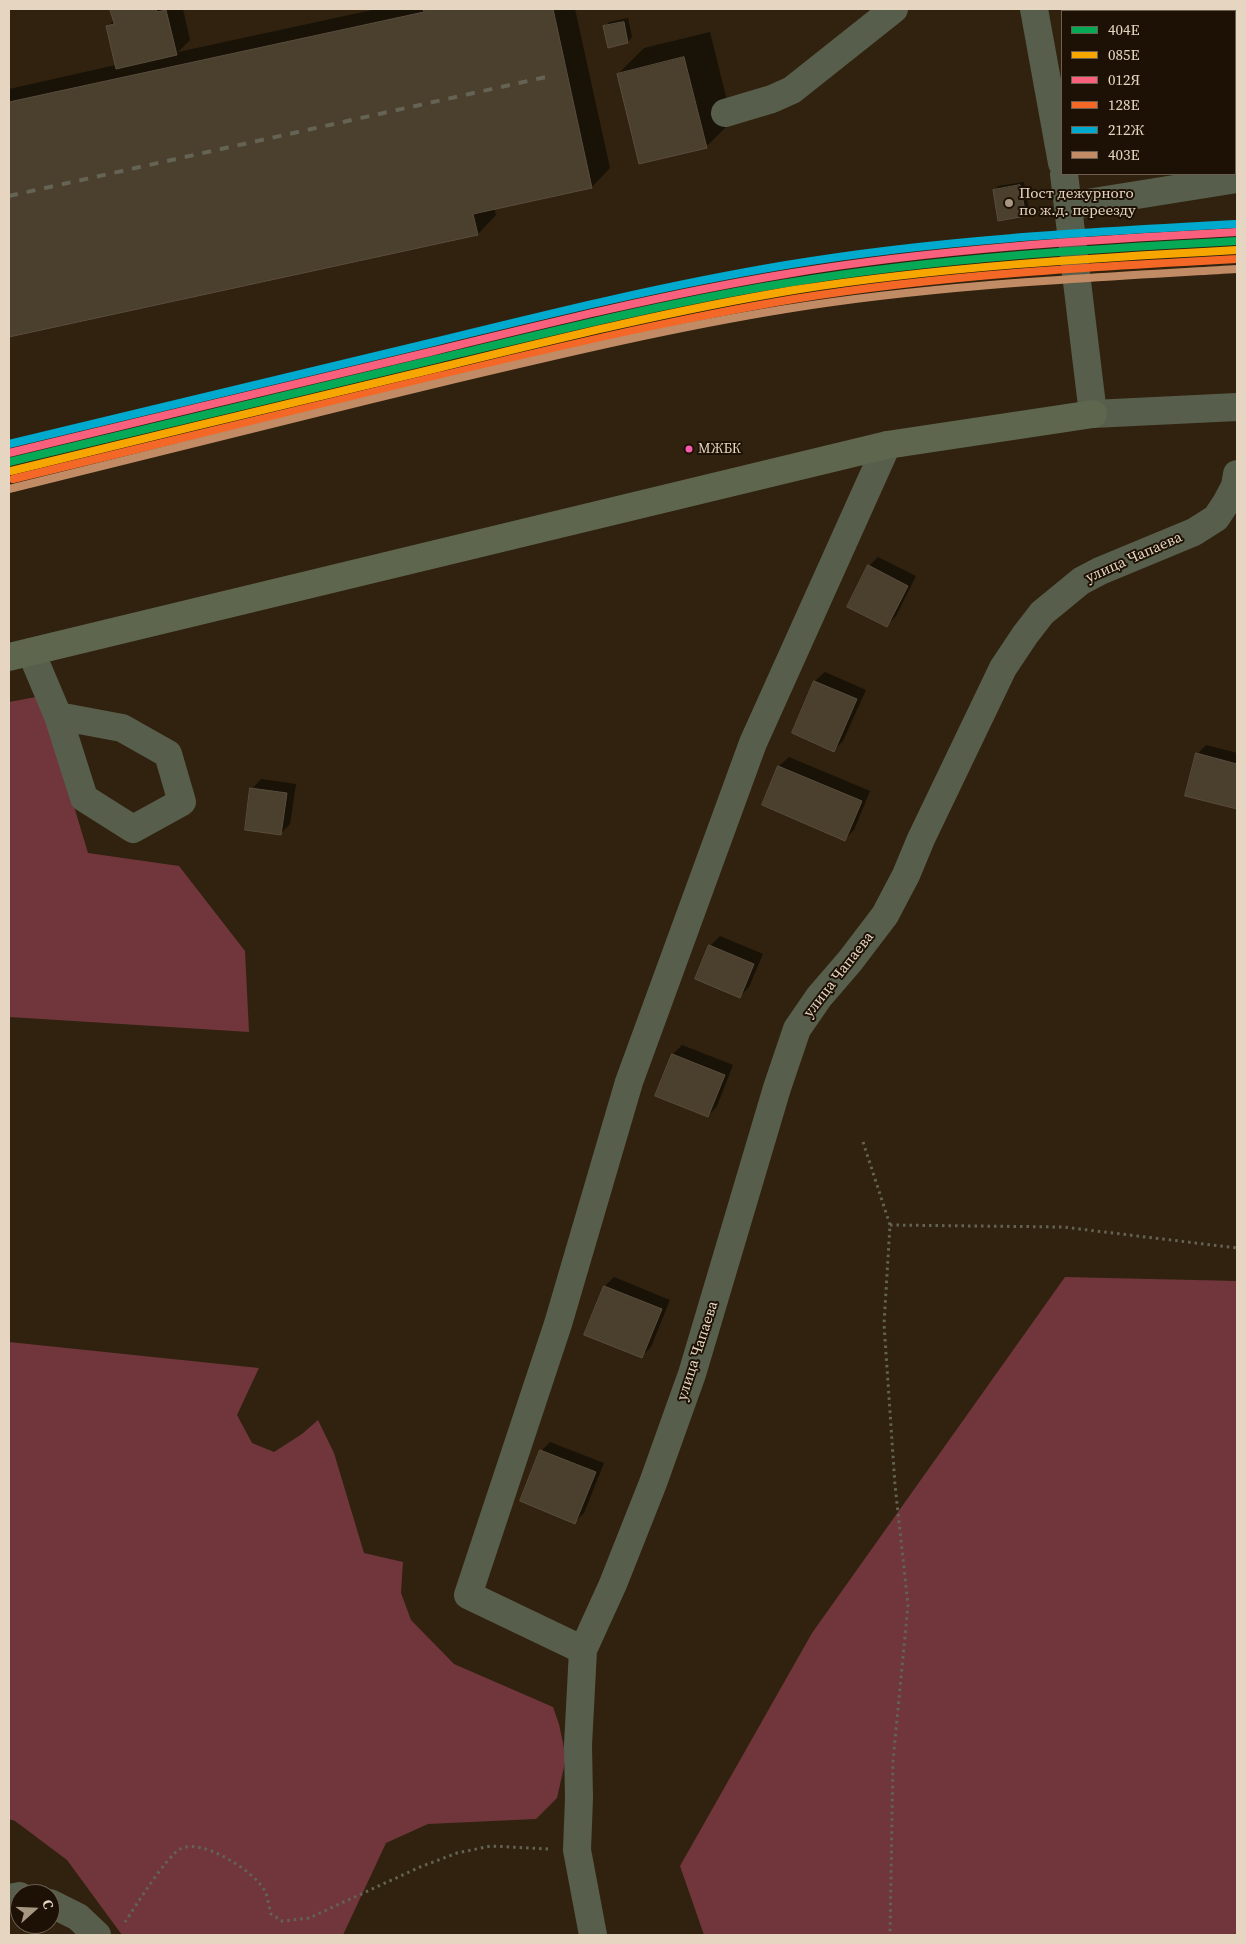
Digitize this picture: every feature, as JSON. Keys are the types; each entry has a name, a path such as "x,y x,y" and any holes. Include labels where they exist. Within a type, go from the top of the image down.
{"main road":[{"path":"20,655 887,444 1093,414"}],"street":[{"path":"725,113 766,101 792,90 894,9"},
{"path":"1034,9 1061,158"},
{"path":"1064,175 1093,414 1237,408"},
{"path":"1068,206 1237,179"},
{"path":"593,1935 576,1850 579,1798 578,1745 583,1650 468,1595 558,1324 629,1082 753,743 887,444"},
{"name":"улица Чапаева","path":"583,1650 613,1584 654,1483 689,1384 797,1030 818,996 850,961 885,915 906,875 921,839 1003,668 1042,613 1082,581 1100,571 1194,532 1216,518 1235,486 1237,474"},
{"path":"20,655 58,716 84,798 133,830 182,802 168,754 122,728 58,716"},
{"path":"60,1908 109,1932"}],"path":[{"path":"863,1142 890,1225 884,1324 895,1485 908,1605 893,1761 890,1935"},
{"path":"890,1225 1063,1227 1237,1248"},
{"path":"109,1932 180,1849 199,1846 220,1855 244,1869 264,1890 271,1914 282,1921 309,1918 420,1867 457,1853 492,1846 576,1850"}],"shaded area":[{"path":"41,696 88,853 179,866 245,951 249,1032 9,1017 9,702"},
{"path":"1065,1277 1237,1281 1237,1935 704,1935 680,1866 812,1633"},
{"path":"9,1342 259,1368 237,1415 252,1443 274,1452 302,1434 318,1420 334,1453 364,1553 403,1562 401,1593 411,1620 454,1664 553,1707 559,1724 566,1758 557,1798 536,1819 428,1824 386,1843 343,1935 122,1935 67,1860 15,1821 9,1819"}],"building":[{"path":"110,9 156,9 157,12 166,10 177,55 116,69 106,26 114,24"},
{"path":"423,9 553,9 592,188 473,214 478,235 9,337 9,102 424,12"},
{"path":"624,22 628,43 608,48 603,26"},
{"path":"684,57 707,148 639,164 617,74"},
{"name":"Пост дежурного по ж.д. переезду","path":"1020,185 1026,216 998,221 993,190"},
{"path":"868,565 908,586 887,627 847,607"},
{"path":"814,681 857,699 834,752 792,733"},
{"path":"1196,753 1237,764 1237,809 1185,796"},
{"path":"778,766 862,801 845,841 762,805"},
{"path":"250,788 287,793 281,835 245,830"},
{"path":"709,945 754,964 740,998 695,979"},
{"path":"672,1054 725,1075 708,1117 655,1096"},
{"path":"604,1286 662,1309 642,1358 584,1335"},
{"path":"540,1450 596,1472 575,1524 520,1501"}],"railway":[{"path":"9,196 546,77"}],"transit line":[{"name":"212Ж","path":"9,444 563,311 741,273 842,256 954,243 1236,224"},
{"name":"012Я","path":"9,453 563,320 741,282 842,265 954,252 1067,242 1237,232"},
{"name":"404Е","path":"9,462 570,327 748,290 848,274 959,261 1070,251 1237,241"},
{"name":"085Е","path":"11,471 571,336 749,298 849,282 959,269 1237,250"},
{"name":"128Е","path":"13,479 572,345 749,307 849,291 960,278 1237,259"},
{"name":"403Е","path":"9,489 496,369 744,316 842,301 954,288 1237,269"}],"place":[{"name":"Пост дежурного по ж.д. переезду","path":"1009,203"},
{"name":"МЖБК","path":"689,449"}]}
